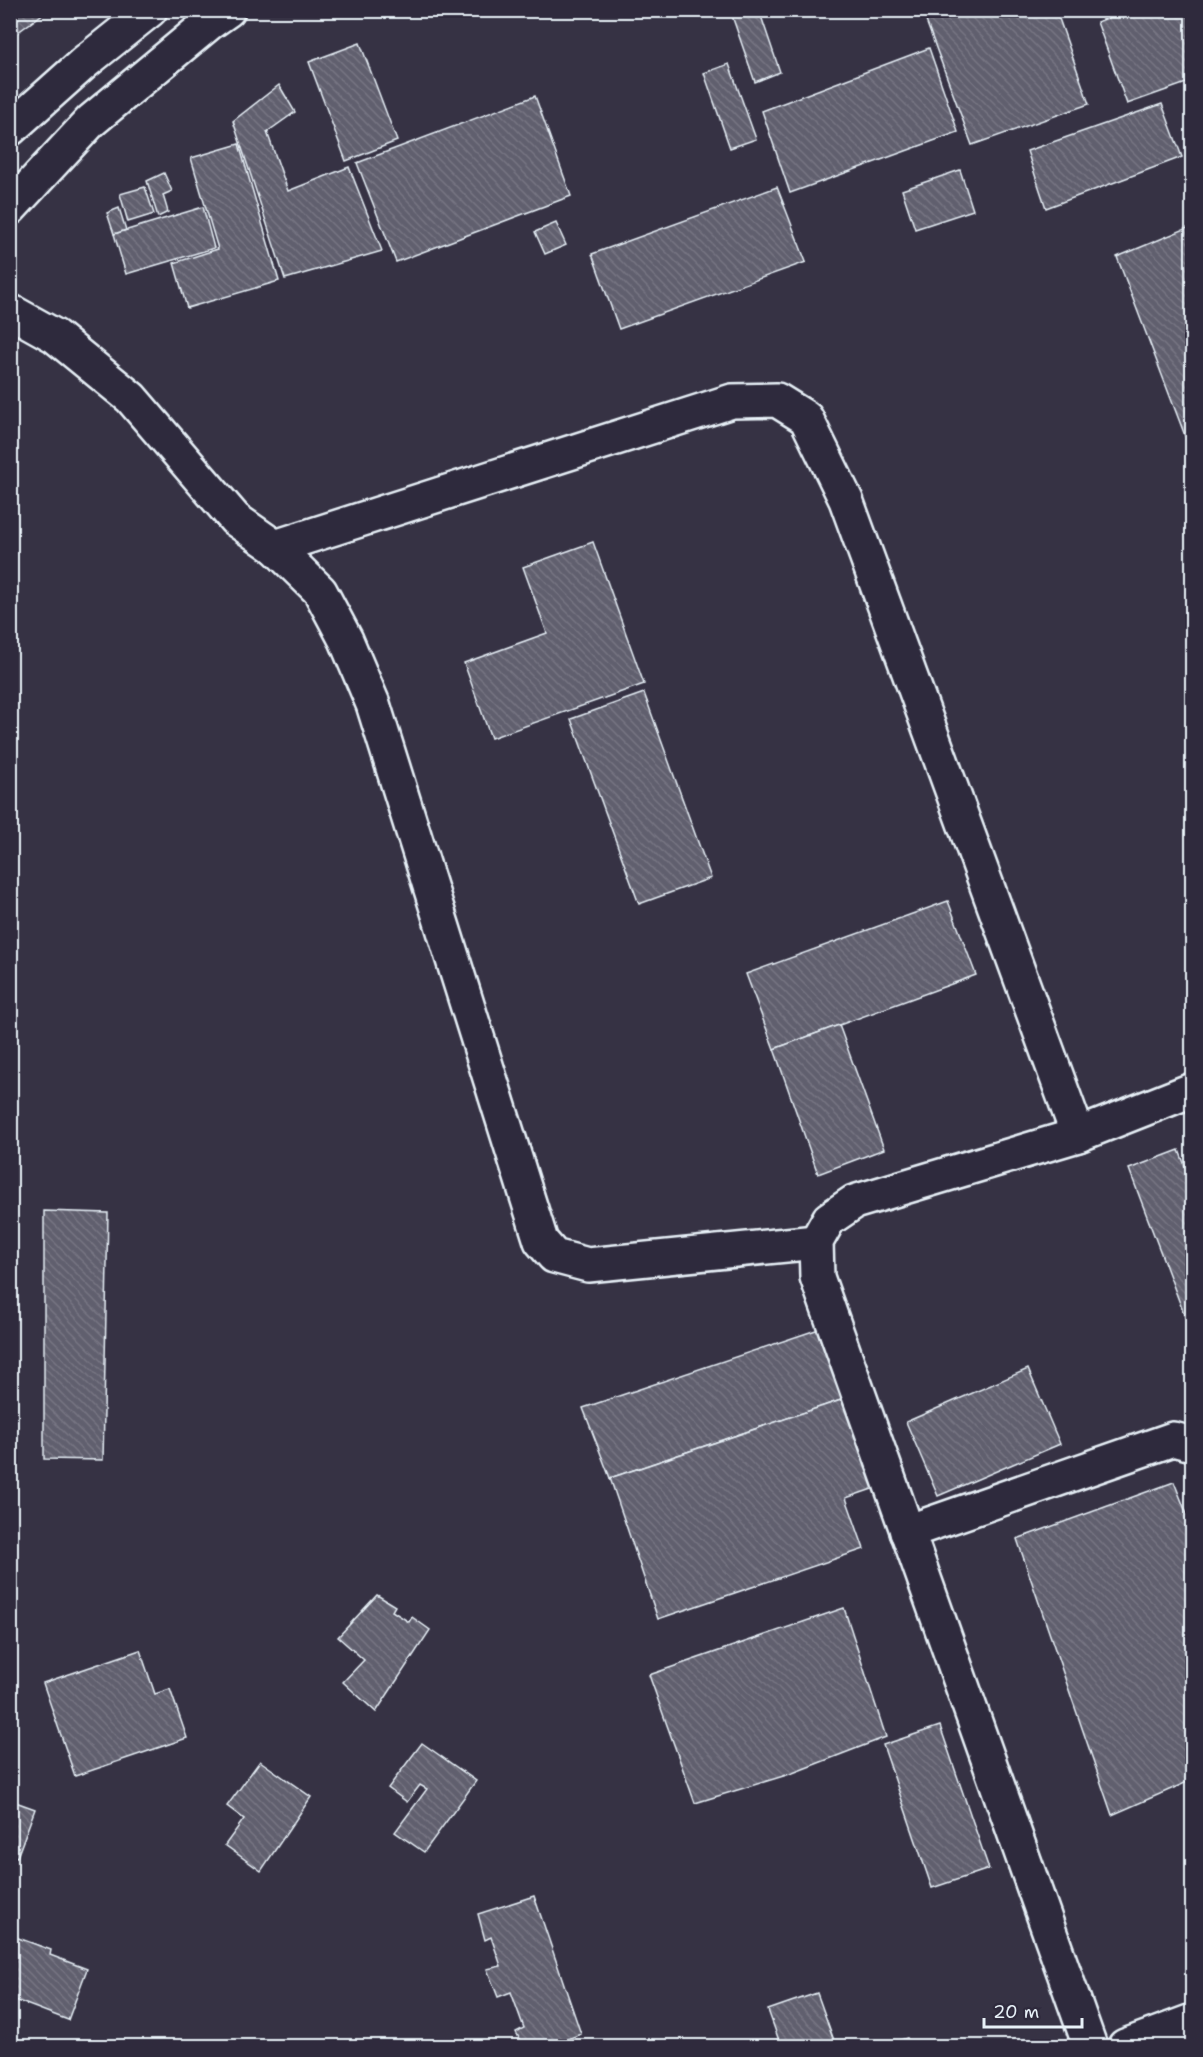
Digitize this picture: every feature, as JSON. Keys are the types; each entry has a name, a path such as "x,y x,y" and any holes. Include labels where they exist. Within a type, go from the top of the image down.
{"street":[{"path":"10,129 85,62 150,10"},
{"path":"10,208 91,122 208,24 228,10"},
{"path":"10,311 56,336 131,398 235,519 275,547 320,591 346,640 374,704 541,1241 554,1256 588,1265 816,1242"},
{"path":"275,547 732,401 777,400 806,418 846,500 1078,1135"},
{"path":"1090,2046 817,1277 816,1242 829,1219 854,1202 1078,1135 1192,1090"},
{"path":"907,1532 1173,1439 1192,1444"},
{"path":"1125,2046 1192,2021"}],"building":[{"path":"10,10 48,10 10,38"},
{"path":"730,10 759,10 780,72 755,82"},
{"path":"922,10 1056,10 1089,104 972,145"},
{"path":"1129,10 1192,10 1192,81 1127,104 1097,22"},
{"path":"360,43 397,141 346,161 309,62"},
{"path":"929,48 958,132 790,193 762,111"},
{"path":"729,64 756,139 730,148 704,73"},
{"path":"279,85 295,112 267,132 288,191 349,167 382,251 285,279 233,121"},
{"path":"535,96 571,196 396,262 357,163"},
{"path":"1162,104 1182,157 1046,208 1027,151"},
{"path":"239,144 279,281 187,308 174,263 218,249 191,158"},
{"path":"960,170 973,210 915,229 902,190"},
{"path":"164,173 172,191 163,195 168,212 158,217 147,181"},
{"path":"145,187 154,214 128,222 120,194"},
{"path":"777,187 806,262 619,329 592,254"},
{"path":"203,207 214,248 126,274 114,234"},
{"path":"119,208 126,230 114,234 107,213"},
{"path":"556,223 566,245 545,254 535,232"},
{"path":"1192,226 1192,454 1117,257"},
{"path":"593,542 644,684 491,738 464,663 547,633 523,567"},
{"path":"644,693 711,878 639,904 571,719"},
{"path":"948,901 976,975 774,1049 746,974"},
{"path":"839,1025 884,1149 818,1174 774,1049"},
{"path":"1179,1150 1192,1184 1192,1335 1129,1169"},
{"path":"44,1211 108,1213 103,1460 44,1459"},
{"path":"825,1327 847,1398 610,1478 583,1408"},
{"path":"1028,1369 1060,1444 938,1496 906,1422"},
{"path":"847,1398 878,1487 846,1498 864,1549 658,1619 610,1478"},
{"path":"1174,1482 1192,1527 1192,1780 1112,1815 1017,1539"},
{"path":"377,1595 395,1606 392,1611 409,1622 412,1617 430,1630 376,1712 343,1682 364,1660 338,1637"},
{"path":"844,1608 886,1737 790,1774 695,1803 649,1675"},
{"path":"140,1650 155,1694 170,1689 187,1738 75,1776 43,1683"},
{"path":"940,1726 989,1869 932,1888 883,1745"},
{"path":"422,1743 476,1781 424,1852 395,1832 427,1789 420,1785 407,1802 388,1788"},
{"path":"260,1761 311,1797 261,1871 225,1845 244,1819 227,1806"},
{"path":"10,1800 35,1809 17,1857 10,1855"},
{"path":"534,1896 581,2034 549,2046 523,2046 516,2032 524,2028 511,1992 498,1997 487,1969 501,1966 491,1937 485,1940 478,1914"},
{"path":"10,1935 51,1950 50,1955 87,1969 68,2020 10,1998"},
{"path":"817,1993 836,2046 781,2046 768,2010"},
{"path":"907,2038 910,2046 882,2046"}]}
